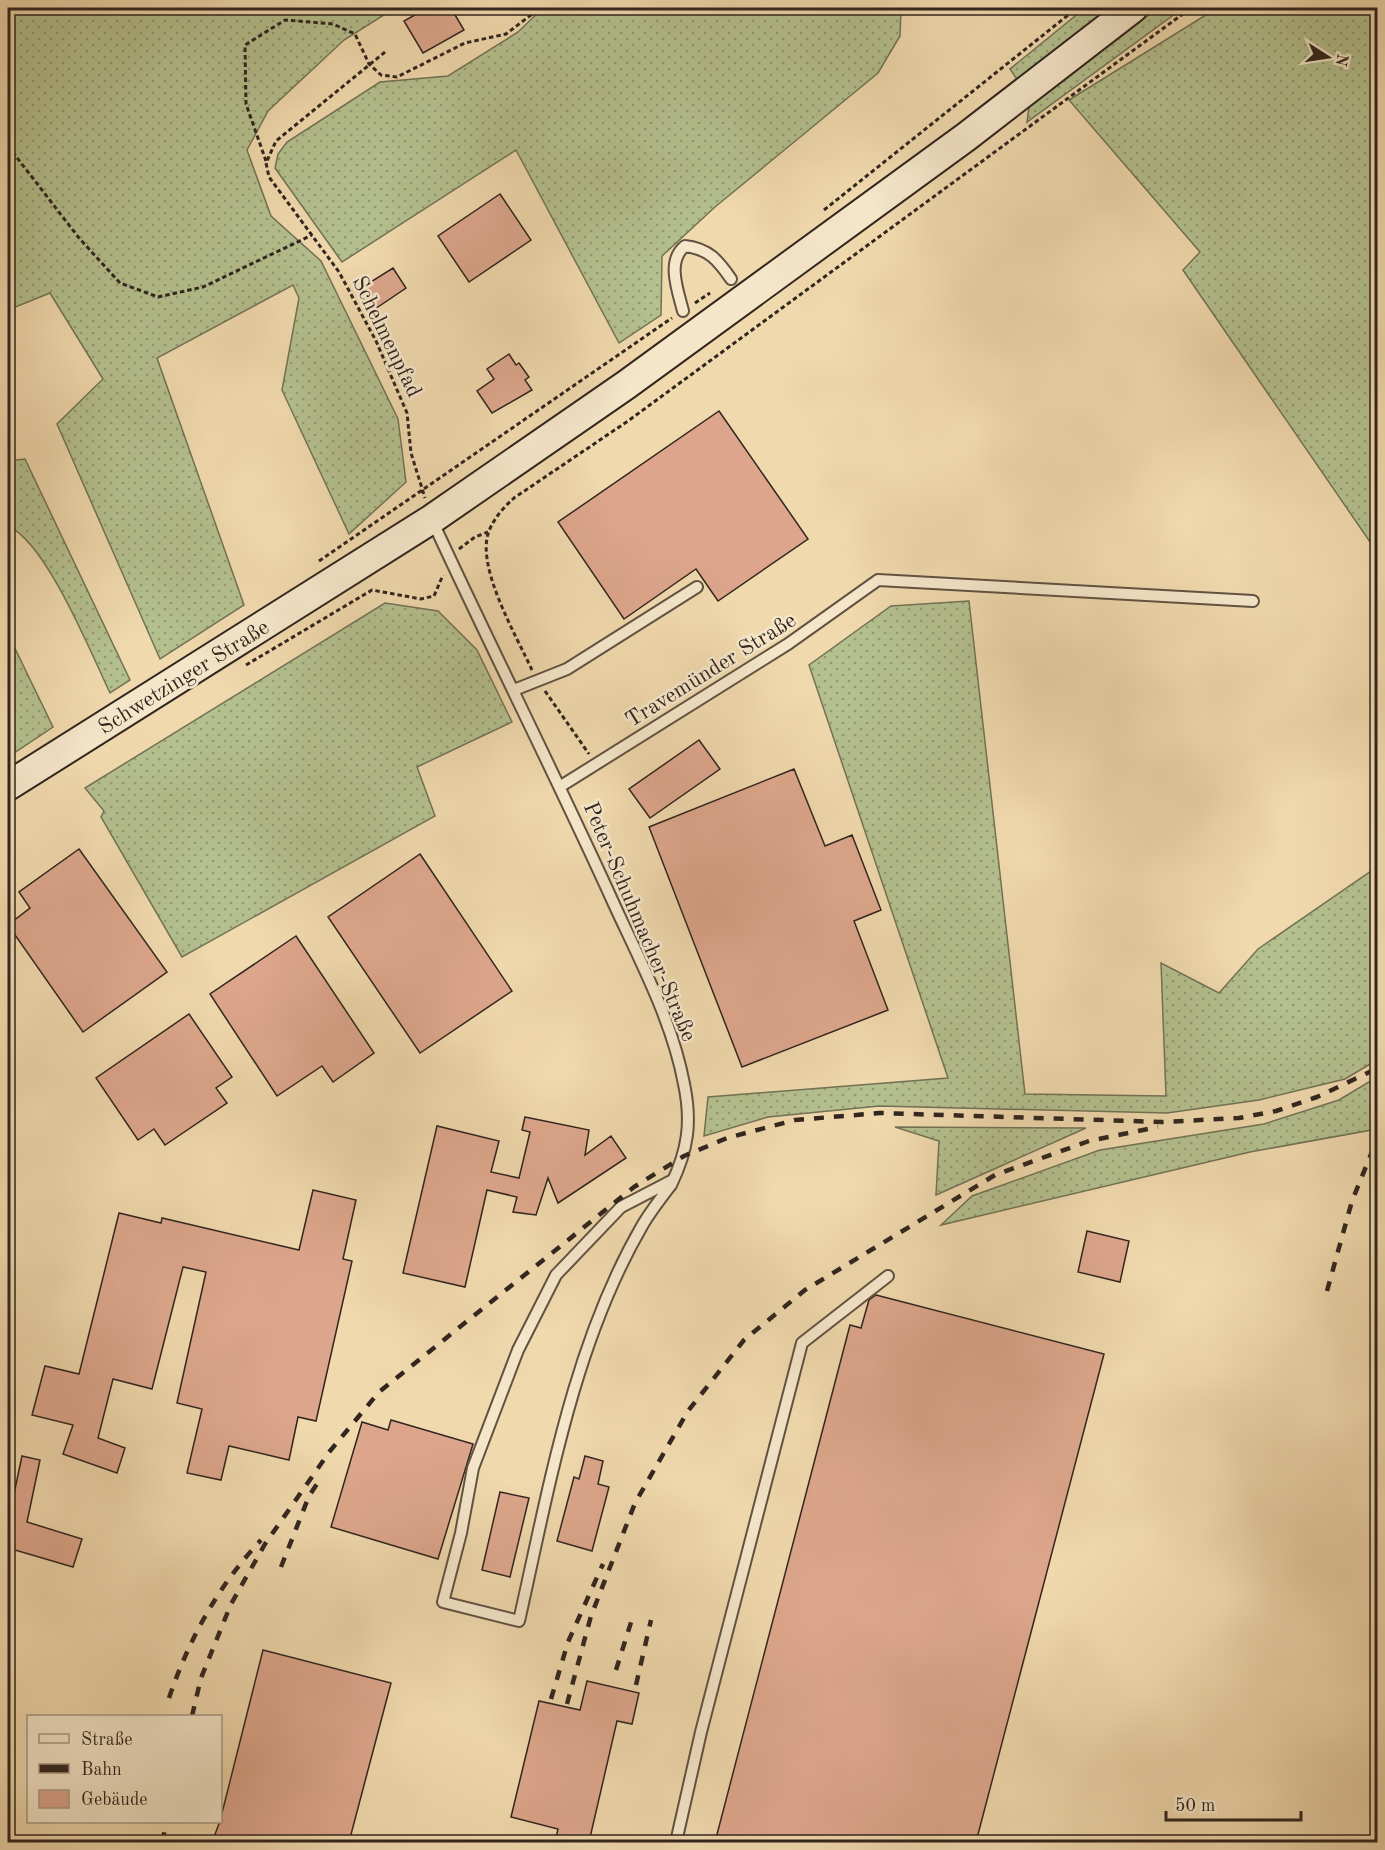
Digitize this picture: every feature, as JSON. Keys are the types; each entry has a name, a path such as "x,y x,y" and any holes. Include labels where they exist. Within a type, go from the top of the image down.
{"main road":[{"name":"Schwetzinger Straße","path":"13,796 432,519 626,385 966,137 1133,8"}],"lane":[{"path":"683,311 674,262 678,251 685,246 703,248 718,260 731,279"},
{"name":"Peter-Schuhmacher-Straße","path":"432,519 561,786 673,1036 685,1085 689,1119 684,1156 673,1180 642,1226 608,1294 582,1365 550,1482 519,1621 443,1602 461,1533 473,1468 518,1350 556,1275 621,1207 673,1180"},
{"name":"Travemünder Straße","path":"561,786 788,644 878,580 1253,601"},
{"path":"514,690 567,669 697,587"},
{"path":"676,1842 701,1732 802,1343 888,1276"}],"path":[{"path":"369,64 381,75 397,77 465,43 506,34 540,8"},
{"path":"816,216 1077,8"},
{"path":"595,764 538,682 499,597 489,567 485,547 488,532 514,498 628,421 1191,8"},
{"name":"Schelmenpfad","path":"369,64 355,34 333,24 285,21 245,45 246,104 266,163 268,177 339,272 376,341 407,413 411,453 432,519"},
{"path":"266,163 276,141 385,52"},
{"path":"8,146 79,238 120,283 158,297 203,286 312,235"},
{"path":"311,567 423,487 731,279"},
{"path":"245,666 372,590 422,599 434,597 450,559 463,544 488,532"},
{"path":"8,813 13,796"}],"green space":[{"path":"8,8 395,8 344,40 268,111 247,150 271,216 321,261 398,419 406,482 349,534 282,390 299,298 293,285 157,358 244,605 160,659 57,424 103,379 50,293 8,310"},
{"path":"543,8 901,8 900,36 878,73 715,207 662,256 661,315 619,343 516,150 342,262 275,168 278,154 287,142 380,82 448,76 518,32"},
{"path":"1085,8 1112,8 1018,81 1010,69"},
{"path":"1158,8 1183,8 1027,122 1029,107"},
{"path":"1217,8 1377,8 1377,552 1183,270 1200,252 1069,100"},
{"path":"25,459 130,680 110,693 52,575 23,536 8,526 8,461"},
{"path":"969,601 1025,1094 1166,1096 1161,963 1219,993 1258,949 1377,867 1377,1060 1345,1079 1259,1100 1167,1113 879,1106 768,1117 704,1136 708,1097 948,1078 809,665 891,606"},
{"path":"385,603 438,611 477,650 512,722 417,767 435,816 182,957 101,817 104,811 85,788"},
{"path":"8,634 53,727 8,757"},
{"path":"1377,1077 1377,1129 1250,1152 941,1225 972,1196 1100,1150 1264,1124 1339,1100"},
{"path":"895,1127 1086,1128 936,1195 939,1141"}],"building":[{"path":"427,8 451,8 464,30 423,53 404,21"},
{"path":"500,194 531,240 469,282 438,236"},
{"path":"393,268 406,288 372,311 358,290"},
{"path":"509,354 516,365 519,363 529,377 525,380 532,390 492,413 477,391 494,379 487,369"},
{"path":"719,411 808,539 718,601 696,569 624,619 558,522"},
{"path":"699,740 720,769 650,818 629,789"},
{"path":"794,769 825,846 852,835 881,910 854,921 888,1010 742,1067 649,827"},
{"path":"79,849 167,972 83,1032 8,925 30,908 19,892"},
{"path":"420,854 512,991 420,1053 328,917"},
{"path":"296,936 374,1053 333,1082 322,1066 277,1096 210,994"},
{"path":"189,1014 232,1077 216,1088 227,1103 165,1145 154,1129 138,1140 96,1078"},
{"path":"525,1117 589,1130 585,1155 611,1136 626,1158 558,1203 548,1178 536,1215 513,1212 517,1197 487,1190 465,1287 403,1273 437,1126 499,1141 491,1172 519,1178 530,1132 522,1130"},
{"path":"313,1190 356,1200 343,1259 352,1261 316,1421 298,1417 289,1460 229,1446 221,1480 187,1473 202,1409 177,1403 206,1272 183,1267 152,1389 113,1379 98,1438 125,1448 117,1473 63,1454 73,1425 32,1415 45,1366 79,1374 119,1213 161,1223 162,1218 299,1250"},
{"path":"1087,1231 1129,1241 1120,1282 1078,1272"},
{"path":"876,1295 1104,1354 976,1842 715,1842 850,1325 861,1328 869,1300"},
{"path":"391,1420 473,1444 438,1559 331,1527 362,1422 388,1430"},
{"path":"22,1456 40,1460 27,1522 82,1539 73,1567 8,1548 8,1522"},
{"path":"585,1456 603,1461 598,1484 609,1487 592,1551 557,1541 574,1477 579,1479"},
{"path":"500,1492 529,1498 510,1577 482,1570"},
{"path":"263,1650 391,1683 349,1842 234,1842 214,1837 219,1823 222,1823 222,1813"},
{"path":"587,1681 639,1693 632,1724 617,1721 589,1842 555,1842 558,1829 511,1817 539,1701 580,1710"}],"railway":[{"path":"192,1715 201,1678 231,1604 265,1544 330,1451 379,1392 634,1187 684,1156 727,1138 795,1120 880,1113 1163,1122 1239,1118 1276,1111 1317,1097 1378,1068"},
{"path":"567,1704 591,1616 635,1503 688,1411 744,1340 805,1290 995,1175 1089,1141 1158,1127"},
{"path":"1327,1291 1352,1201 1378,1137"},
{"path":"281,1567 309,1496 317,1484"},
{"path":"169,1698 206,1614 231,1576 261,1540"},
{"path":"551,1699 568,1642 603,1564"},
{"path":"616,1670 633,1616"},
{"path":"636,1685 651,1620"},
{"path":"162,1842 167,1823"}]}
